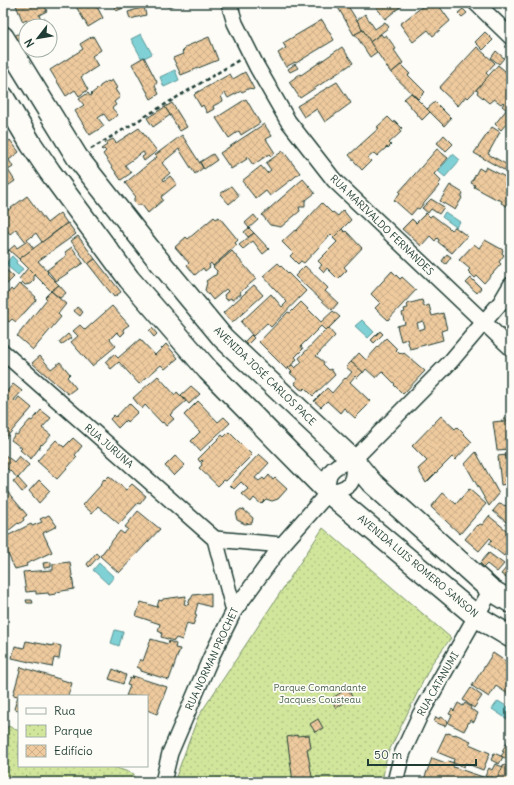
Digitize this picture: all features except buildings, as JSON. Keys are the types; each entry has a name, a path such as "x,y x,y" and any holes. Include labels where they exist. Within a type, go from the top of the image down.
{"main road":[{"name":"AVENIDA JOSÉ CARLOS PACE","path":"3,37 77,157 155,256 223,338 352,460 371,482 492,590 511,602"},
{"path":"3,97 31,144 50,172 129,279 208,370 328,492"},
{"name":"AVENIDA LUIS ROMERO SANSON","path":"328,492 476,616 511,637"}],"street":[{"name":"RUA MARIVALDO FERNANDES","path":"229,3 235,23 256,67 288,121 334,180 484,323 502,337 511,348"},
{"path":"476,3 511,37"},
{"path":"352,460 354,474 351,481 342,490 328,492 328,478 336,467 342,463 352,460 450,361 501,302 511,285"},
{"name":"RUA JURUNA","path":"3,352 215,539"},
{"name":"RUA NORMAN PROCHET","path":"164,782 170,753 234,611 282,545 328,492"},
{"path":"234,611 215,539 282,545"},
{"name":"RUA CATANUMI","path":"395,782 402,754 420,715 492,590"}],"path":[{"path":"77,157 250,54"}],"green space":[{"name":"Parque Comandante Jacques Cousteau","path":"323,528 451,638 432,663 387,755 382,782 174,782 198,717"},
{"path":"8,726 18,731 18,767 114,767 134,774 133,782 3,782 3,737"}],"water":[{"path":"141,34 152,54 142,59 131,39"},
{"path":"175,70 179,80 164,87 160,77"},
{"path":"453,154 460,160 445,177 438,171"},
{"path":"445,212 460,222 456,227 442,217"},
{"path":"12,256 17,261 16,263 23,269 18,275 6,265"},
{"path":"362,320 374,332 368,338 355,326"},
{"path":"99,563 114,577 108,584 93,570"},
{"path":"115,630 123,632 119,646 111,643"},
{"path":"498,701 511,709 507,719 492,709"}]}
